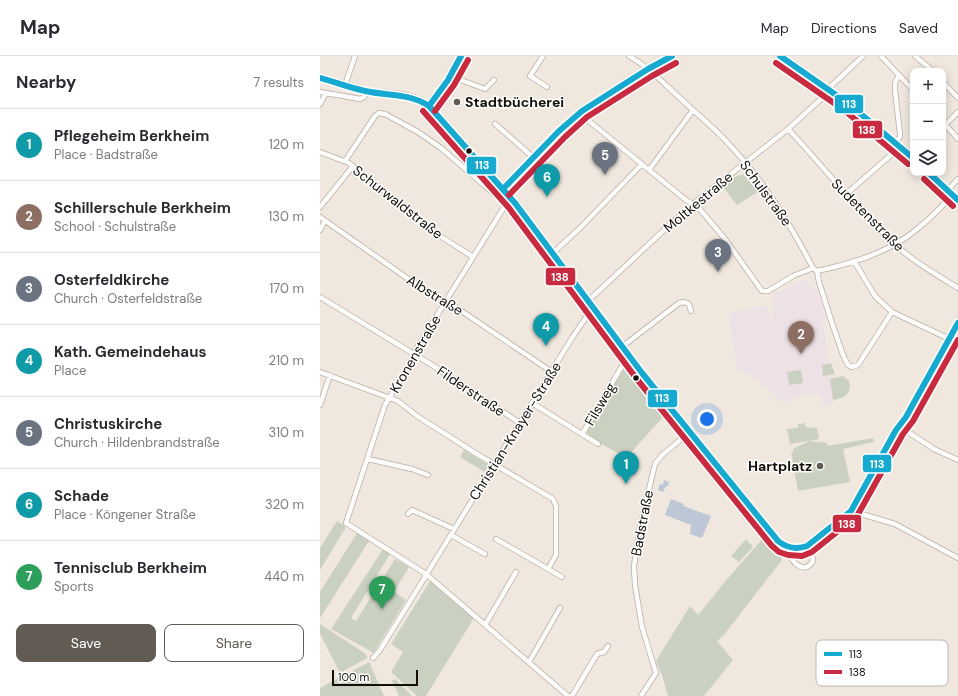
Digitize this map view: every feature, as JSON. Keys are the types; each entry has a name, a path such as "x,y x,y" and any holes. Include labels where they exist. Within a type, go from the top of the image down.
{"street":[{"path":"346,85 355,56"},
{"path":"429,106 450,76 461,56"},
{"path":"543,56 530,76 547,87"},
{"name":"Schulstraße","path":"629,56 642,63 716,131 746,163 766,188 779,207 815,269 843,356 849,366 854,367 858,365 892,312"},
{"path":"503,188 579,113 648,69 672,56"},
{"path":"780,56 829,88 910,155"},
{"name":"Moltkestraße","path":"588,302 663,230 693,204 788,129 821,99 829,88 863,56"},
{"path":"881,56 910,87"},
{"path":"915,56 930,68"},
{"path":"895,142 900,137 895,86 899,75"},
{"path":"450,76 485,90 494,80"},
{"path":"320,78 366,91 408,96 422,100 429,106 503,188 588,302 745,501 783,546 794,562 799,566 803,567 810,565 813,561 812,553 807,546"},
{"path":"946,85 958,98"},
{"path":"320,92 360,99 364,97 366,91"},
{"path":"320,104 326,93"},
{"path":"649,170 693,110"},
{"path":"946,122 958,112"},
{"path":"346,161 375,116 379,113 385,114 418,132 441,148 506,204"},
{"path":"579,113 686,200 698,207 725,239 761,290 764,292 793,276 815,269 854,261 894,244 907,237 924,224 953,194"},
{"path":"495,124 534,158"},
{"path":"946,126 958,139"},
{"name":"Sudetenstraße","path":"788,129 845,195 894,244 922,266 958,288"},
{"path":"845,195 900,147"},
{"name":"Schurwaldstraße","path":"320,152 346,161 437,234 473,257"},
{"path":"552,254 581,228 642,164"},
{"path":"320,208 353,166"},
{"path":"932,176 958,200"},
{"path":"948,190 958,179"},
{"name":"Kronenstraße","path":"426,574 346,523 384,409 390,397 415,354 418,346 511,198"},
{"name":"Albstraße","path":"320,217 414,283 457,308 552,372"},
{"path":"320,230 325,221"},
{"path":"854,261 875,296 892,312 958,343"},
{"name":"Filderstraße","path":"320,296 415,354 520,423"},
{"path":"623,346 679,303 686,302 689,304 691,311"},
{"name":"Christian-Knayer-Straße","path":"373,658 380,650 494,464 593,308"},
{"path":"783,546 795,549 807,546 851,511 958,323"},
{"name":"Filsweg","path":"583,433 629,354"},
{"path":"320,372 398,401 417,416 551,498 555,502 556,555 548,569"},
{"path":"320,405 330,375"},
{"name":"Filsweg","path":"532,403 583,433 598,444"},
{"path":"898,426 934,450 958,460"},
{"name":"Badstraße","path":"641,696 656,673 642,627 635,585 634,566 637,539 655,464 662,455 690,432"},
{"path":"368,459 412,469 428,475"},
{"path":"408,514 412,510 454,529"},
{"path":"851,511 895,524 958,558"},
{"path":"451,535 485,554"},
{"path":"496,539 562,577"},
{"path":"485,625 516,572"},
{"path":"426,574 568,696"},
{"path":"529,662 560,608"},
{"path":"572,696 597,654 604,652 608,646"}],"shaded area":[{"path":"806,279 809,286 813,285 815,291 817,290 826,318 822,320 829,360 836,377 830,379 834,404 823,406 821,394 792,398 787,404 783,401 779,401 777,397 743,370 737,371 728,312 768,306 771,324 773,324 772,314 774,312 771,303 775,297 773,293 787,289"}],"green space":[{"path":"743,174 758,192 737,205 722,186 738,175"},
{"path":"831,363 835,374 823,376 822,365"},
{"path":"625,366 664,416 626,458 590,437 587,432"},
{"path":"801,370 803,383 789,385 787,372"},
{"path":"843,376 849,381 850,385 847,395 833,400 830,379"},
{"path":"805,423 805,427 817,428 819,439 790,444 787,429 798,428 798,424"},
{"name":"Hartplatz","path":"873,438 874,442 843,449 850,482 798,491 791,452 793,452 793,449 809,441 827,443 828,446"},
{"path":"464,450 489,465 485,472 460,457"},
{"path":"337,521 346,527 320,570 320,548"},
{"path":"357,533 369,541 320,618 320,592"},
{"path":"766,535 780,552 782,560 723,636 717,641 733,660 704,696 668,696 656,661 690,606 698,615"},
{"path":"746,539 753,547 739,562 731,556"},
{"path":"383,549 390,554 351,618 356,621 395,559 409,567 394,592 406,600 374,652 372,652 331,629"},
{"path":"430,581 474,618 426,696 417,696 391,672 403,652 391,644"},
{"path":"320,624 366,654 367,658 340,673 320,634"},
{"path":"369,662 384,696 320,696 320,688"},
{"path":"395,679 412,696 399,696 392,681"}],"water":[{"path":"664,480 669,482 668,486 666,486 663,492 658,490 660,484 663,485"},
{"path":"671,499 684,504 683,506 711,516 702,538 690,534 691,525 665,515"}],"transit line":[{"name":"113","path":"429,106 448,80 461,56"},
{"name":"113","path":"503,189 559,131 582,111 648,69 672,56"},
{"name":"113","path":"780,56 849,104 910,155"},
{"name":"138","path":"435,111 454,85 468,60"},
{"name":"138","path":"509,195 565,137 587,117 652,76 676,63"},
{"name":"138","path":"776,63 844,110 908,164"},
{"name":"113","path":"320,78 365,91 414,99 429,106 515,203 642,373 778,541 788,547 799,548 807,546 851,511 896,430 906,417 958,323"},
{"name":"138","path":"423,111 509,208 636,378 772,546 779,552 788,555 802,556 812,552 857,516 903,434 913,421 958,340"},
{"name":"113","path":"932,176 958,200"},
{"name":"138","path":"924,179 953,206"}],"place":[{"name":"Stadtbücherei","path":"457,102"},
{"name":"Christuskirche","path":"605,175"},
{"name":"Schade","path":"547,197"},
{"name":"Osterfeldkirche","path":"718,272"},
{"name":"Kath. Gemeindehaus","path":"546,346"},
{"name":"Schillerschule Berkheim","path":"801,354"},
{"name":"Hartplatz","path":"820,466"},
{"name":"Pflegeheim Berkheim","path":"626,484"},
{"name":"Tennisclub Berkheim","path":"382,609"}]}
